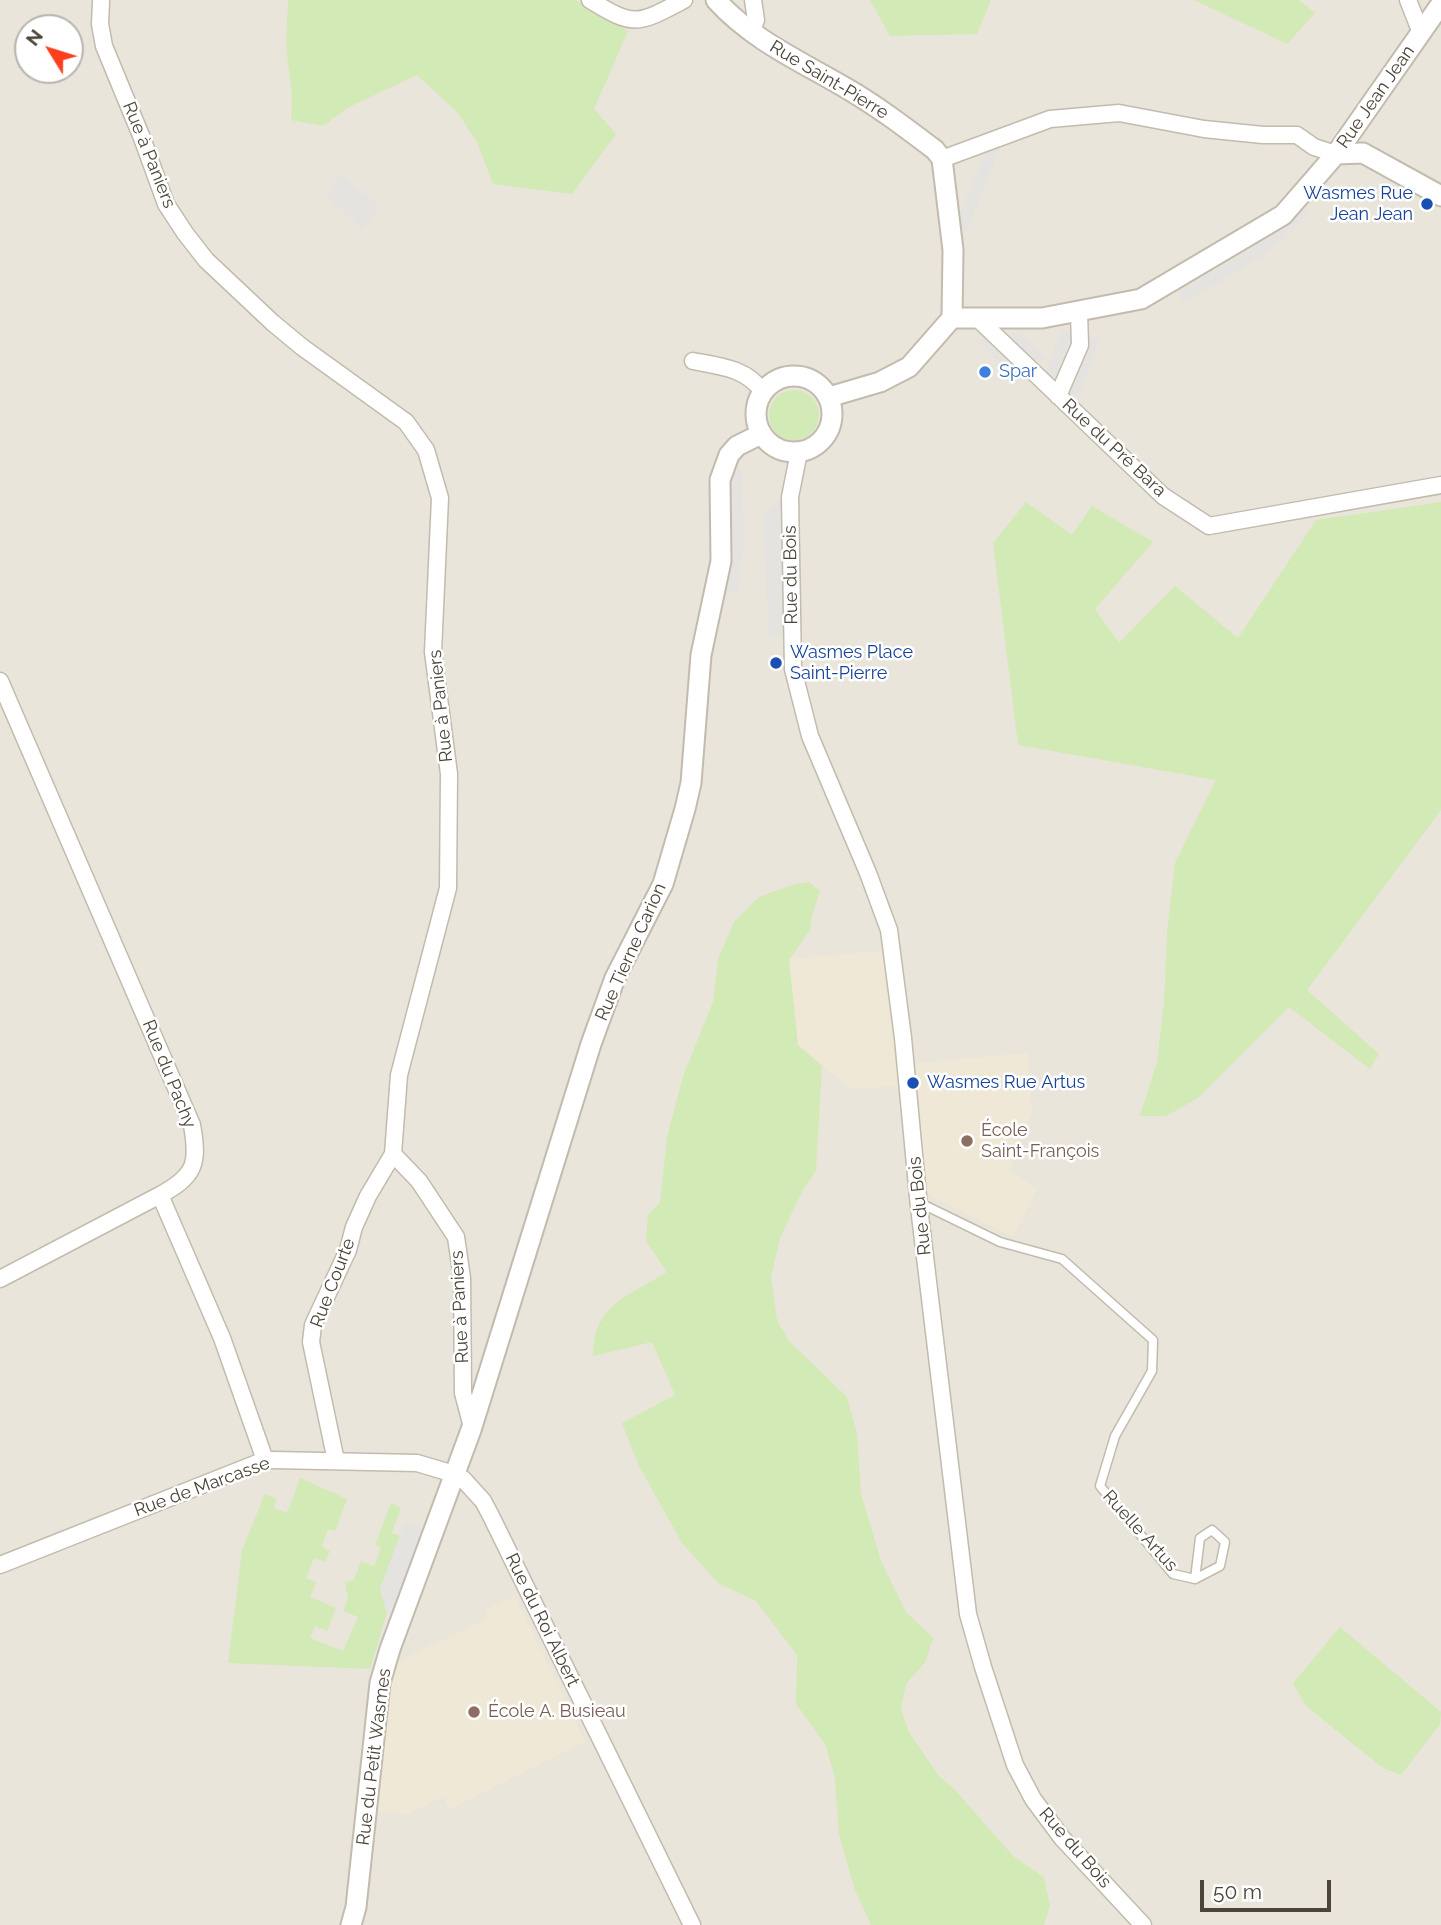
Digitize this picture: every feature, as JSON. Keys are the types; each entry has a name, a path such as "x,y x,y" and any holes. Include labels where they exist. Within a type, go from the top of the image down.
{"street":[{"path":"590,0 618,17 633,20 649,18 684,0"},
{"name":"Rue Saint-Pierre","path":"716,0 751,33 869,102 935,150 942,159"},
{"path":"751,33 756,20 753,0"},
{"path":"1408,0 1421,33"},
{"name":"Rue à Paniers","path":"101,2 100,24 104,46 166,204 185,233 206,260 273,323 406,422 426,450 435,477 440,498 433,652 449,774 448,888 399,1075 393,1154 419,1181 456,1237 462,1278 463,1393 472,1427"},
{"name":"Rue Jean Jean","path":"952,318 1042,318 1141,299 1283,215 1336,154 1441,4"},
{"path":"829,397 880,382 909,367 952,318 953,250 942,159 1050,119 1119,113 1204,129 1263,135 1297,135 1314,148 1336,154 1363,153 1441,196"},
{"path":"1058,396 1080,345 1079,312"},
{"name":"Rue du Pré Bara","path":"976,317 1163,496 1209,526 1441,485"},
{"path":"694,360 732,368 752,379 763,392"},
{"path":"798,377 811,381 829,397 831,411 828,431 814,447 799,452 777,448 761,434 756,414 763,392 772,383 798,377"},
{"name":"Rue Tierne Carion","path":"454,1474 472,1427 590,1044 615,978 663,884 682,822 691,783 701,655 721,561 720,480 729,455 737,446 761,434"},
{"name":"Rue du Bois","path":"799,452 790,497 793,669 810,737 868,873 889,930 968,1614 1015,1765 1033,1799 1062,1838 1143,1925"},
{"name":"Rue du Pachy","path":"0,681 192,1125 196,1145 195,1165 184,1179 160,1195"},
{"name":"Rue Courte","path":"336,1461 311,1342 313,1325 348,1250 354,1227 368,1196 393,1154"},
{"path":"0,1279 160,1195 222,1338 265,1461"},
{"name":"Rue de Marcasse","path":"0,1565 265,1461 416,1463 454,1474"},
{"name":"Rue du Petit Wasmes","path":"351,1925 356,1907 380,1683 454,1474"},
{"name":"Rue du Roi Albert","path":"454,1474 476,1492 490,1514 692,1925"}],"lane":[{"name":"Ruelle Artus","path":"919,1202 1000,1242 1062,1259 1153,1340 1152,1371 1115,1436 1100,1486 1173,1574 1195,1578 1220,1566 1224,1542 1212,1530 1200,1538 1195,1578"}],"shaded area":[{"path":"0,0 1441,0 1441,1925 0,1925"},
{"path":"1005,136 966,232 958,230 960,213 990,142"},
{"path":"341,175 380,207 363,229 326,195"},
{"path":"1302,206 1308,214 1263,256 1184,303 1178,292 1248,252"},
{"path":"1062,328 1073,330 1056,378 1045,374"},
{"path":"1019,332 1048,359 1034,363 1006,336"},
{"path":"983,334 1018,366 1013,375 981,345"},
{"path":"1087,336 1100,340 1078,398 1066,393"},
{"path":"738,468 743,473 745,536 738,589 722,597 731,542 728,478"},
{"path":"780,500 784,631 769,640 763,514"},
{"path":"892,950 906,1064 1027,1053 1032,1111 1009,1171 1037,1189 1013,1237 918,1189 907,1086 850,1088 798,1045 789,959"},
{"path":"405,1522 423,1528 392,1613 387,1613 380,1589"},
{"name":"École A. Busieau","path":"515,1596 585,1742 450,1809 443,1797 408,1814 366,1811 384,1669 487,1618 484,1611"}],"green space":[{"path":"288,0 576,0 628,31 594,109 616,134 572,194 493,184 477,142 458,113 417,75 347,108 323,126 291,120 292,96 286,47"},
{"path":"870,0 991,0 977,34 890,36"},
{"path":"1194,0 1299,0 1315,13 1287,44"},
{"path":"794,390 812,397 819,415 812,433 794,440 776,433 769,415 776,397"},
{"path":"1026,502 1072,535 1092,506 1153,542 1095,609 1119,643 1175,586 1238,638 1316,520 1441,502 1441,810 1307,990 1379,1054 1370,1069 1289,1007 1198,1098 1166,1116 1140,1116 1157,1062 1175,863 1216,780 1018,745 993,543"},
{"path":"809,882 820,891 810,930 789,960 798,1045 822,1066 816,1170 800,1195 780,1238 771,1277 777,1320 789,1341 847,1397 857,1434 861,1494 881,1561 906,1612 933,1638 926,1661 906,1684 901,1709 909,1732 938,1775 956,1791 1013,1856 1044,1877 1050,1906 1044,1925 871,1925 855,1890 839,1834 835,1778 825,1744 796,1704 797,1655 756,1601 718,1583 682,1543 638,1464 622,1423 675,1395 652,1342 593,1356 595,1338 607,1313 627,1296 667,1272 646,1241 648,1214 660,1203 667,1138 683,1076 713,1002 718,959 734,922 759,897"},
{"path":"300,1478 347,1499 335,1531 328,1529 322,1547 330,1551 325,1562 314,1558 306,1578 316,1582 310,1597 336,1608 327,1631 315,1626 310,1638 343,1651 358,1617 343,1611 348,1599 345,1582 354,1580 361,1561 374,1566 381,1547 375,1545 391,1503 401,1508 392,1533 400,1536 380,1589 387,1613 370,1669 228,1663 242,1550 265,1494 277,1499 274,1508 287,1513"},
{"path":"1340,1627 1441,1712 1440,1724 1401,1775 1383,1768 1306,1706 1293,1683"}],"place":[{"name":"Wasmes Rue Jean Jean","path":"1427,204"},
{"name":"Spar","path":"985,372"},
{"name":"Wasmes Place Saint-Pierre","path":"776,663"},
{"name":"Wasmes Rue Artus","path":"913,1083"},
{"name":"École Saint-François","path":"967,1141"},
{"name":"École A. Busieau","path":"474,1712"}]}
